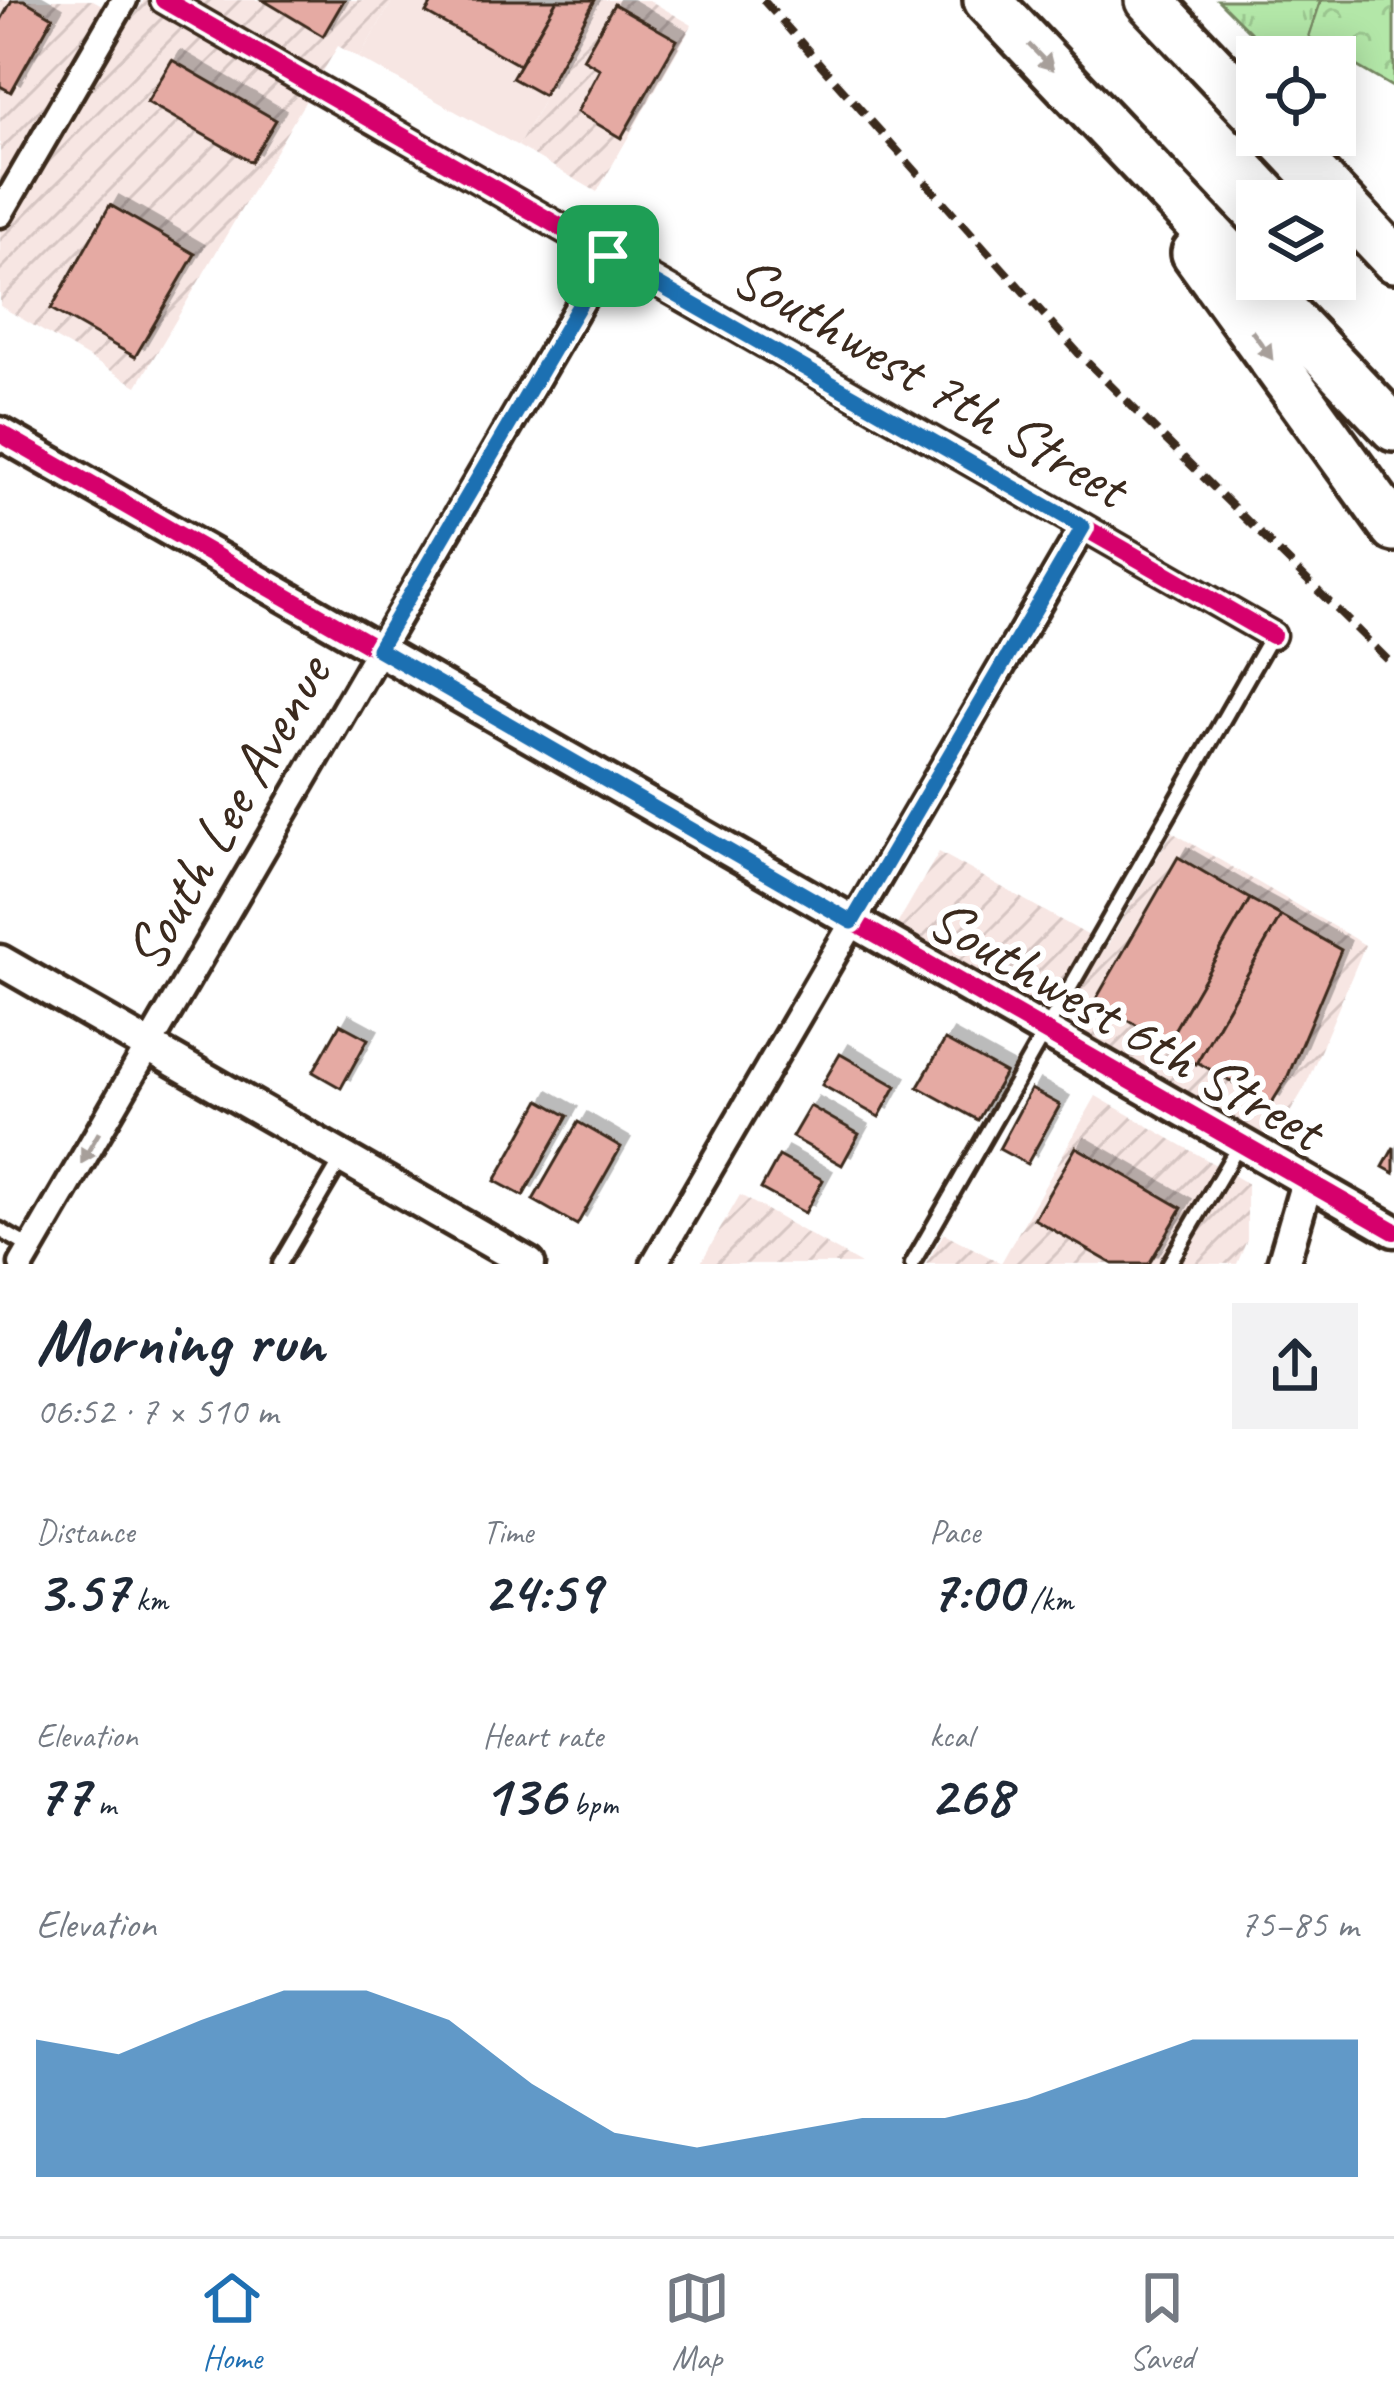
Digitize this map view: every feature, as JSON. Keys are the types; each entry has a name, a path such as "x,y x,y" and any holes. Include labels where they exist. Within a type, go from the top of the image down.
{"highway":[{"path":"987,0 1394,428"},
{"path":"1149,0 1236,90"},
{"path":"1096,114 1394,529"},
{"path":"1297,156 1394,259"},
{"path":"1316,156 1394,218"}],"street":[{"path":"0,214 124,0"},
{"name":"Southwest 7th Street","path":"164,0 1272,635"},
{"name":"South Lee Avenue","path":"27,1256 608,256"},
{"name":"Southwest 6th Street","path":"0,433 1394,1232"},
{"path":"655,1264 1083,527"},
{"path":"0,962 529,1264"},
{"path":"1283,1264 1306,1182"}],"lane":[{"path":"912,1264 1272,635"},
{"path":"1169,1264 1240,1144"},
{"path":"280,1264 343,1157"},
{"path":"0,1230 27,1256"}],"shaded area":[{"path":"0,0 93,0 131,21 144,0 393,0 359,58 338,46 137,386 0,306"},
{"path":"393,0 600,0 518,146 359,58"},
{"path":"600,0 649,0 692,25 597,192 518,146"},
{"path":"1172,832 1365,945 1305,1087 1288,1116 1261,1138 895,928 939,852 1107,946"},
{"path":"1096,1096 1247,1183 1247,1240 1237,1264 926,1264 944,1233 1001,1263"},
{"path":"740,1195 861,1264 700,1264"}],"green space":[{"path":"1218,0 1321,0 1310,36 1254,36"},
{"path":"1321,0 1394,0 1394,88 1356,66 1356,36 1309,36"}],"building":[{"path":"12,0 24,0 53,17 11,92 0,86 0,22"},
{"path":"263,0 344,0 323,36"},
{"path":"434,0 557,0 519,65 426,13"},
{"path":"557,0 595,0 543,95 512,78"},
{"path":"614,4 677,40 621,138 577,112 600,69 583,59"},
{"path":"172,60 276,120 251,162 147,102"},
{"path":"110,205 195,254 135,357 51,309"},
{"path":"1178,857 1250,899 1167,1043 1095,1001"},
{"path":"1250,899 1281,916 1196,1064 1165,1046"},
{"path":"1281,916 1341,950 1287,1078 1271,1104 1197,1062"},
{"path":"340,1024 368,1039 341,1088 313,1072"},
{"path":"945,1040 1005,1073 978,1120 918,1087"},
{"path":"840,1054 896,1086 879,1117 822,1085"},
{"path":"1031,1089 1060,1105 1027,1164 999,1149"},
{"path":"540,1100 568,1116 523,1196 495,1181"},
{"path":"810,1106 859,1134 842,1165 792,1137"},
{"path":"578,1122 621,1147 577,1225 533,1200"},
{"path":"1076,1147 1182,1208 1149,1264 1113,1264 1034,1219"},
{"path":"1394,1147 1394,1173 1383,1167"},
{"path":"779,1156 823,1180 805,1213 761,1189"}],"railway":[{"path":"763,0 1080,355 1394,666"}],"cycle path":[{"path":"164,0 1272,635"},
{"path":"0,433 1394,1231"}],"route":[{"path":"608,256 1083,527 852,922 378,649 608,256"}]}
